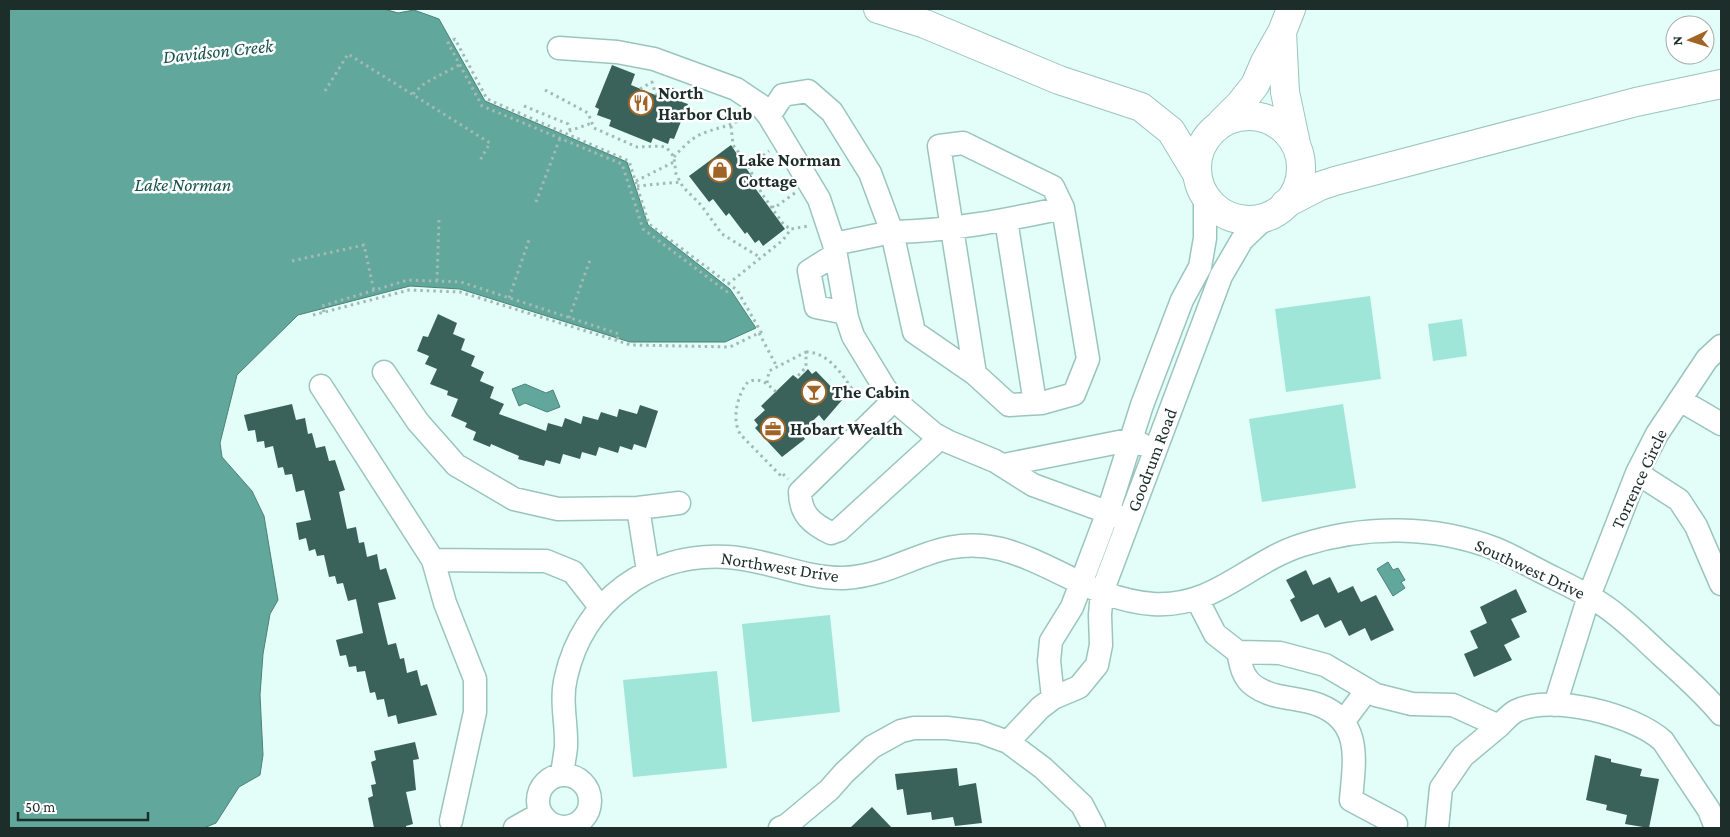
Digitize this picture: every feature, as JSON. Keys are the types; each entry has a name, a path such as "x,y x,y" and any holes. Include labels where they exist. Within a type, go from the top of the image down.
{"main road":[{"path":"878,9 925,24 1059,80 1140,107 1172,131 1212,205 1232,217 1249,220 1276,211 1320,186 1636,102 1721,84"},
{"path":"1201,185 1197,162 1204,140 1248,95 1287,20"},
{"path":"1276,211 1293,195 1300,173 1298,150 1286,103 1287,20"},
{"path":"1221,123 1243,116 1266,118 1285,130 1298,150"}],"street":[{"path":"558,48 617,52 654,59 736,89 760,105 769,116 819,199 835,249 847,315 861,351 894,400 940,438 1004,465 1034,485 1129,520"},
{"path":"769,116 783,95 808,91 832,112 870,173 892,232 914,332 975,374 1009,405 1035,403 1074,394 1088,359 1063,208 1053,187 963,143 939,146 975,374"},
{"name":"Goodrum Road","path":"1053,698 1049,661 1051,641 1072,607 1108,512 1129,440 1182,300 1200,267 1206,238 1201,185"},
{"path":"835,249 892,232 952,228 1006,220 1063,208"},
{"name":"Goodrum Road","path":"1008,742 1030,717 1053,698 1079,687 1097,665 1101,645 1100,615 1102,592 1224,269 1242,240 1276,211"},
{"path":"1006,220 1035,403"},
{"name":"Torrence Circle","path":"1555,705 1590,596 1638,473 1657,434 1707,359 1721,346"},
{"path":"384,372 418,422 456,464 514,499 558,509 638,508 678,503"},
{"path":"321,386 433,560 445,603 475,679 475,712 451,821"},
{"path":"894,400 800,492 800,504 805,515 818,527 831,533 839,530 940,438"},
{"path":"1680,400 1721,424"},
{"path":"1004,465 1129,440 1156,449"},
{"path":"1638,473 1678,500 1696,526 1721,584"},
{"path":"638,508 648,570"},
{"name":"Southwest Drive","path":"1102,592 1129,600 1154,604 1175,604 1197,599 1221,590 1281,554 1303,545 1350,535 1410,530 1466,539 1497,549 1590,596 1618,615 1706,696 1721,714"},
{"name":"Northwest Drive","path":"562,775 566,744 563,713 566,677 584,631 600,608 624,586 648,570 689,559 728,557 754,560 812,576 846,578 884,571 938,548 968,546 998,548 1102,592"},
{"path":"433,560 546,561 573,572 600,608"},
{"path":"1197,599 1215,634 1238,652 1246,678 1267,694 1318,704 1336,712 1349,732 1354,754 1351,800 1396,824"},
{"path":"1238,652 1280,653 1325,665 1376,695 1412,704 1454,706 1499,726"},
{"path":"1343,722 1367,690"},
{"path":"1436,828 1441,788 1463,756 1516,711 1541,704 1608,714 1654,732 1676,757 1709,810 1716,828"},
{"path":"780,828 787,826 829,790 872,747 902,731 914,728 947,728 980,732 1008,742 1043,768 1082,805 1094,828"},
{"path":"562,775 578,779 588,791 590,800 586,816 572,827 562,828 546,821 540,814 538,796 542,787 554,777 562,775"},
{"path":"515,828 540,814"}],"path":[{"path":"730,294 643,229 622,164 482,106 448,43 455,39 488,99 629,161 649,224 737,290 761,332 759,333 776,365"},
{"path":"325,91 348,54 490,143 478,162"},
{"path":"413,94 425,83 459,65"},
{"path":"640,89 652,82 656,95"},
{"path":"545,90 588,113 594,128 637,147 661,146 667,148 674,159 680,182 726,238 761,258"},
{"path":"524,106 568,124 570,130"},
{"path":"636,181 674,159 700,134 730,126 747,113"},
{"path":"564,132 592,123"},
{"path":"730,126 732,142 759,184 762,194 784,225 791,229 806,226"},
{"path":"536,202 560,138"},
{"path":"739,152 750,166 769,152"},
{"path":"622,158 633,197"},
{"path":"637,186 680,182"},
{"path":"766,197 774,208 783,202"},
{"path":"437,281 439,220"},
{"path":"728,284 783,240 791,229"},
{"path":"509,298 530,237"},
{"path":"292,260 364,245 374,291"},
{"path":"569,318 590,260"},
{"path":"324,312 322,306 408,280 461,282 619,334 617,341"},
{"path":"313,315 409,290 460,292 631,345 730,347 759,333"},
{"path":"798,377 806,367 805,352"},
{"path":"767,383 767,374 776,365 805,352 821,354 830,361 860,400"},
{"path":"776,392 767,383 756,380 746,385 735,418 736,427 741,435 781,476"}],"shaded area":[{"path":"1370,296 1381,379 1286,392 1275,309"},
{"path":"1462,319 1467,356 1433,361 1428,324"},
{"path":"1343,404 1356,488 1262,502 1249,419"},
{"path":"830,615 840,712 752,722 742,624"},
{"path":"717,671 727,768 633,777 623,680"}],"water":[{"name":"Lake Norman","path":"9,9 384,9 398,13 414,10 439,19 485,101 627,162 648,225 730,289 756,328 725,342 630,342 460,289 410,286 298,315 237,375 220,443 222,457 252,491 264,516 278,600 270,614 263,654 260,695 263,755 260,775 239,787 216,823 204,828 9,828"},
{"path":"525,384 546,393 553,390 560,407 547,412 525,403 519,406 512,389"},
{"path":"1388,562 1393,570 1398,568 1405,580 1401,582 1405,588 1393,596 1377,569"}],"building":[{"name":"North Harbor Club","path":"612,65 635,74 631,85 665,99 670,87 686,93 682,102 688,104 674,139 670,138 668,144 653,138 651,143 609,126 611,120 597,115 599,109 595,107"},
{"path":"731,145 758,186 755,188 785,229 763,246 759,240 755,243 747,232 745,234 729,213 726,216 713,199 709,202 689,176"},
{"path":"438,314 457,323 453,334 465,339 461,350 475,356 471,366 484,372 480,381 494,387 490,398 504,404 499,414 546,431 548,423 562,427 565,418 581,424 583,416 598,420 601,412 617,417 619,409 637,414 640,405 658,411 646,448 634,444 632,450 620,446 618,453 599,447 596,456 582,452 580,459 563,454 560,464 546,460 544,466 518,459 519,456 491,444 490,447 473,440 476,432 465,427 467,423 451,416 458,399 447,395 448,391 430,384 437,369 425,364 429,356 417,351 423,336 428,337"},
{"path":"808,369 812,374 816,371 843,399 824,421 819,415 800,433 805,439 782,457 755,428 758,425 754,420 765,410 761,406 793,375 798,379"},
{"path":"292,404 296,420 305,418 308,434 312,433 316,448 325,446 329,461 335,460 345,490 339,492 347,529 356,527 359,543 364,542 367,557 377,554 380,570 386,568 396,599 378,603 388,645 396,643 400,659 404,658 407,673 417,670 421,686 427,684 437,715 398,724 396,715 388,717 384,699 377,700 375,692 370,693 365,671 357,672 356,666 349,667 346,655 340,656 336,640 363,633 356,599 348,601 343,583 337,584 335,576 329,577 324,555 317,556 315,549 309,551 306,538 299,540 296,523 311,520 304,490 296,492 292,474 285,475 283,467 278,468 273,446 265,448 264,441 257,442 255,430 248,431 244,415"},
{"path":"1306,570 1313,585 1330,577 1338,593 1353,586 1361,602 1376,595 1394,630 1371,641 1365,628 1349,636 1341,620 1325,628 1318,614 1301,622 1290,600 1295,597 1286,580"},
{"path":"1516,589 1527,612 1511,619 1520,637 1504,645 1512,660 1474,677 1464,654 1478,648 1470,631 1487,623 1480,607"},
{"path":"415,742 419,759 413,760 416,790 406,792 413,824 406,826 406,828 374,828 368,798 373,796 371,785 376,784 371,762 376,760 374,751"},
{"path":"1595,755 1611,759 1611,762 1642,769 1640,776 1659,779 1649,828 1625,824 1627,815 1606,810 1607,805 1586,800"},
{"path":"957,768 959,786 976,783 982,823 955,826 953,817 932,820 931,812 907,815 903,789 897,790 895,774"},
{"path":"872,807 892,828 850,828"}],"place":[{"name":"North Harbor Club","path":"641,103"},
{"name":"Lake Norman Cottage","path":"720,170"},
{"name":"The Cabin","path":"814,392"},
{"name":"Hobart Wealth","path":"773,429"}],"water label":[{"name":"Davidson Creek","path":"218,51"}]}
